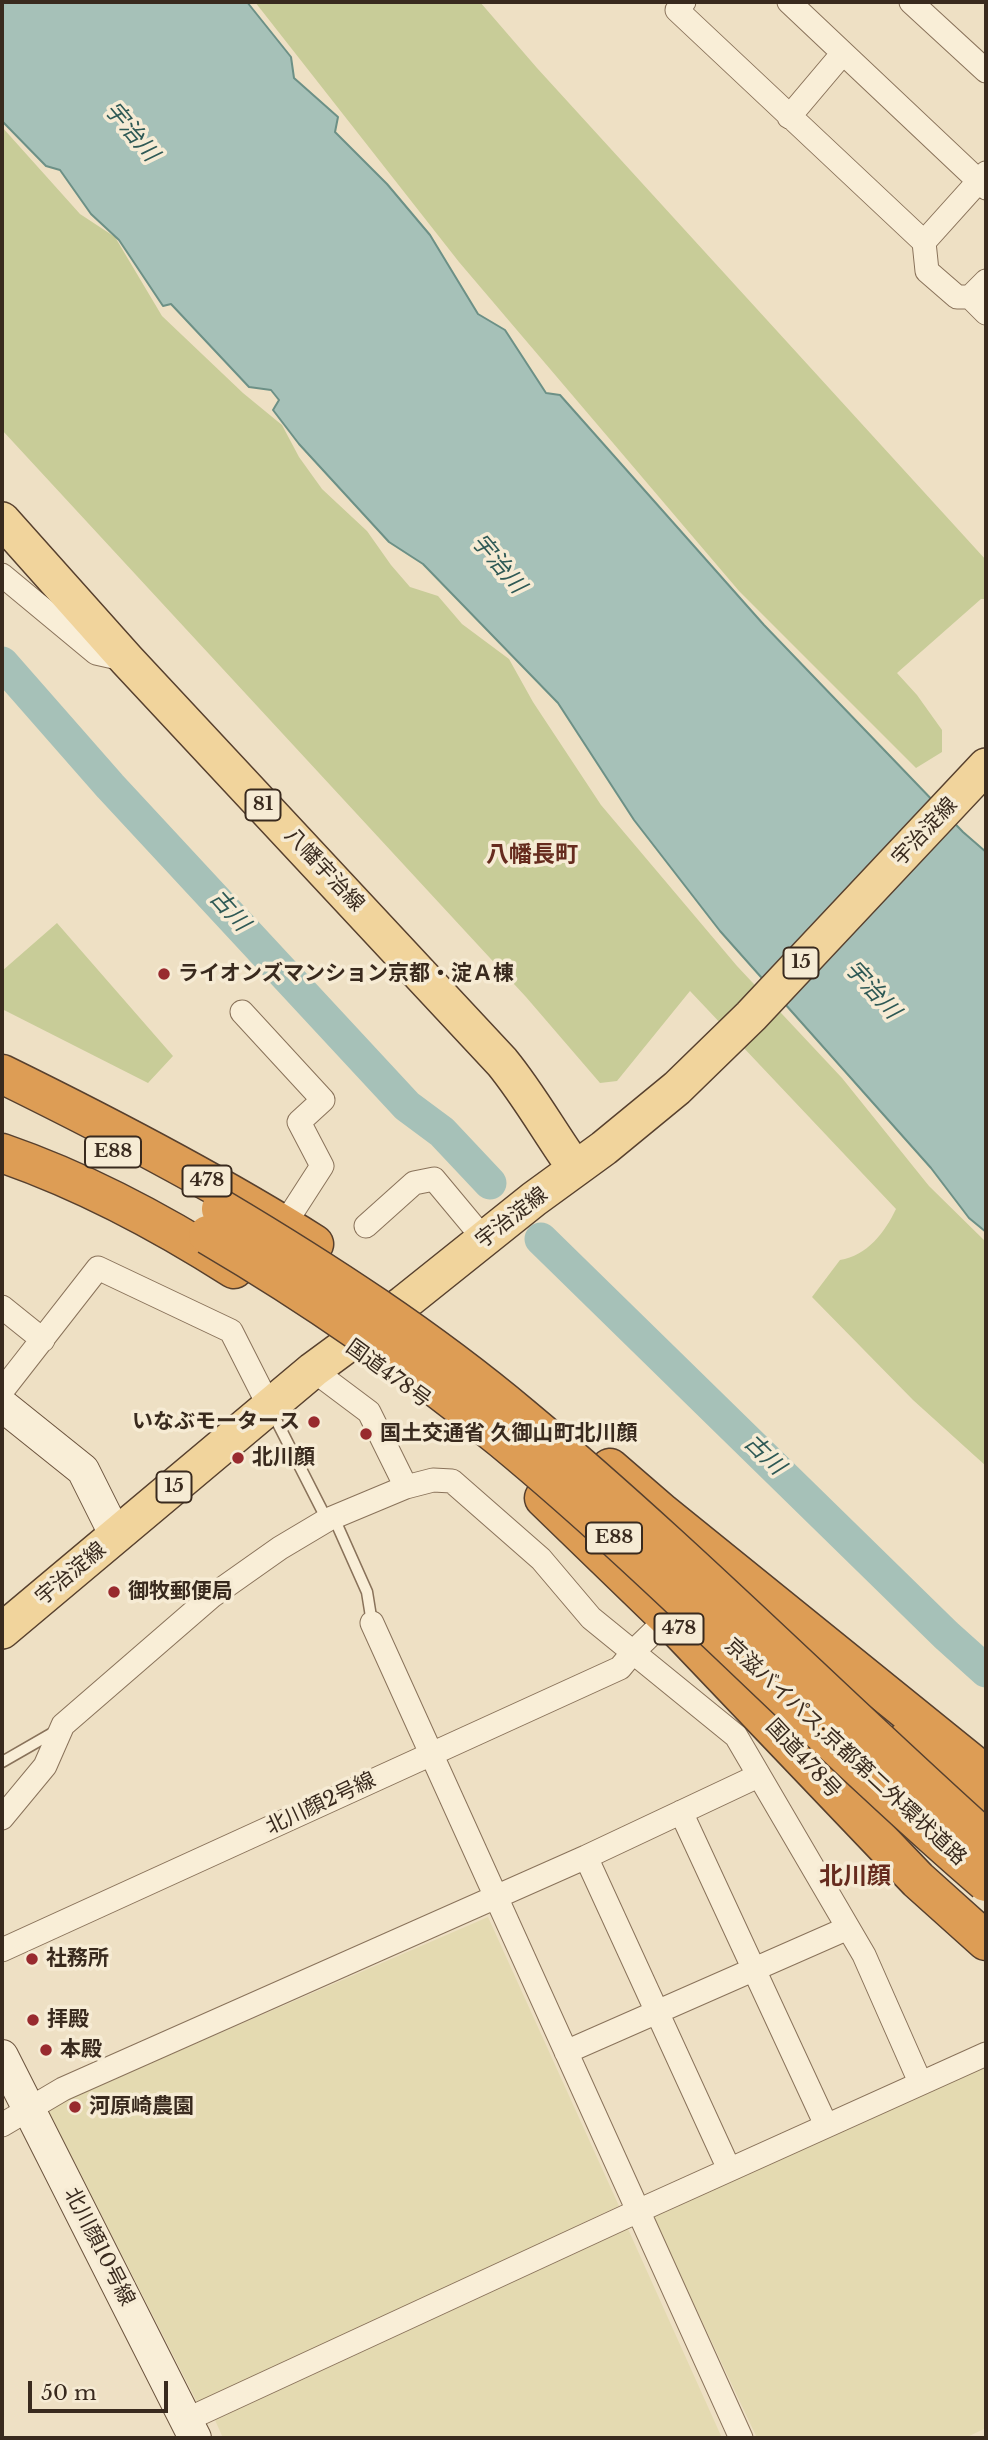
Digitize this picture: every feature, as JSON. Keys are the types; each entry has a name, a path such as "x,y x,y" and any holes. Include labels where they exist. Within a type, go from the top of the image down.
{"highway":[{"name":"478","path":"2,1074 284,1225 404,1303 546,1413 662,1513 986,1775"},
{"path":"2,1083 109,1129"},
{"name":"E88","path":"2,1102 148,1169 215,1222"},
{"name":"E88","path":"2,1133 135,1195 215,1222"},
{"name":"国道478号","path":"12,1155 107,1198 194,1243 348,1344 445,1416 528,1483 668,1618 909,1870 986,1941"},
{"name":"京滋バイパス;京都第二外環状道路","path":"215,1222 289,1250 367,1300 448,1358 520,1415 594,1479 986,1840"},
{"name":"京滋バイパス;京都第二外環状道路","path":"215,1222 278,1276 356,1327 504,1441 637,1559 986,1882"},
{"path":"662,1513 771,1620 986,1812"},
{"path":"754,1708 986,1913"}],"main road":[{"name":"八幡宇治線","path":"2,520 127,660 502,1062 525,1090 548,1131 576,1168"},
{"name":"宇治淀線","path":"2,1631 313,1370 404,1303 651,1111 715,1053 986,766"}],"street":[{"path":"684,2 677,10 923,242 927,271 957,297 970,297 986,281"},
{"path":"789,2 984,181 923,242"},
{"path":"911,2 986,71"},
{"path":"789,117 843,53"},
{"path":"970,297 986,313"},
{"path":"2,575 96,653 127,660"},
{"path":"242,1012 323,1100 299,1122 322,1166 284,1225"},
{"path":"366,1226 414,1182 433,1179 485,1239"},
{"path":"2,1391 98,1268 231,1331 269,1406"},
{"path":"2,1307 43,1340"},
{"path":"313,1370 369,1412 406,1487"},
{"path":"2,1405 83,1471 116,1536"},
{"path":"2,1818 45,1766 62,1728 116,1676 212,1596 280,1548 330,1519 406,1487 433,1480 452,1481 541,1559 591,1618 736,1736 864,1955 920,2082"},
{"name":"北川顔2号線","path":"2,1950 620,1668 668,1618"},
{"path":"372,1623 741,2438"},
{"path":"2,2125 64,2089 586,1857 758,1776"},
{"path":"681,1812 826,2125"},
{"path":"586,1857 729,2169"},
{"path":"566,2052 848,1928"},
{"path":"947,2070 974,2044 986,2039"},
{"path":"190,2429 638,2211 986,2054"},
{"name":"北川顔10号線","path":"2,2056 190,2429"}],"lane":[{"path":"269,1406 367,1592 372,1623"},
{"path":"2,1762 62,1728"}],"shaded area":[{"path":"488,1917 619,2206 198,2404 47,2108"},
{"path":"986,2062 986,2428 965,2438 757,2438 653,2217"},
{"path":"628,2229 722,2438 223,2438 215,2420"}],"green space":[{"path":"255,2 480,2 537,68 986,560 986,599 981,599 897,673 942,730 942,752 916,768 739,591 459,262"},
{"path":"2,127 80,214 115,237 162,316 243,393 282,425 299,457 322,489 367,531 410,587 438,596 462,624 509,659 533,702 601,805 737,966 842,1078 929,1186 986,1242 986,1466 913,1400 812,1297 840,1260 859,1254 874,1242 896,1209 690,991 617,1081 600,1083 526,997 2,430"},
{"path":"57,923 173,1056 148,1083 2,1009 2,971"}],"water":[{"name":"宇治川","path":"2,2 247,2 291,57 294,78 338,117 335,132 387,184 430,235 478,314 505,330 546,393 560,395 764,625 963,832 986,852 986,1232 969,1218 931,1168 720,931 634,820 558,703 423,564 389,542 299,444 273,410 279,400 271,390 249,387 171,304 163,306 119,240 91,214 60,170 46,166 2,121"}],"waterway":[{"name":"古川","path":"2,663 110,786 407,1106 442,1132 490,1183"},
{"name":"古川","path":"541,1239 986,1671"}],"place":[{"name":"ライオンズマンション京都・淀Ａ棟","path":"164,974"},
{"name":"いなぶモータース","path":"314,1422"},
{"name":"国土交通省 久御山町北川顔","path":"366,1434"},
{"name":"北川顔","path":"238,1458"},
{"name":"御牧郵便局","path":"114,1592"},
{"name":"社務所","path":"32,1959"},
{"name":"拝殿","path":"33,2020"},
{"name":"本殿","path":"46,2050"},
{"name":"河原崎農園","path":"75,2107"}],"district":[{"name":"八幡長町","path":"532,856"},
{"name":"北川顔","path":"855,1877"}]}
